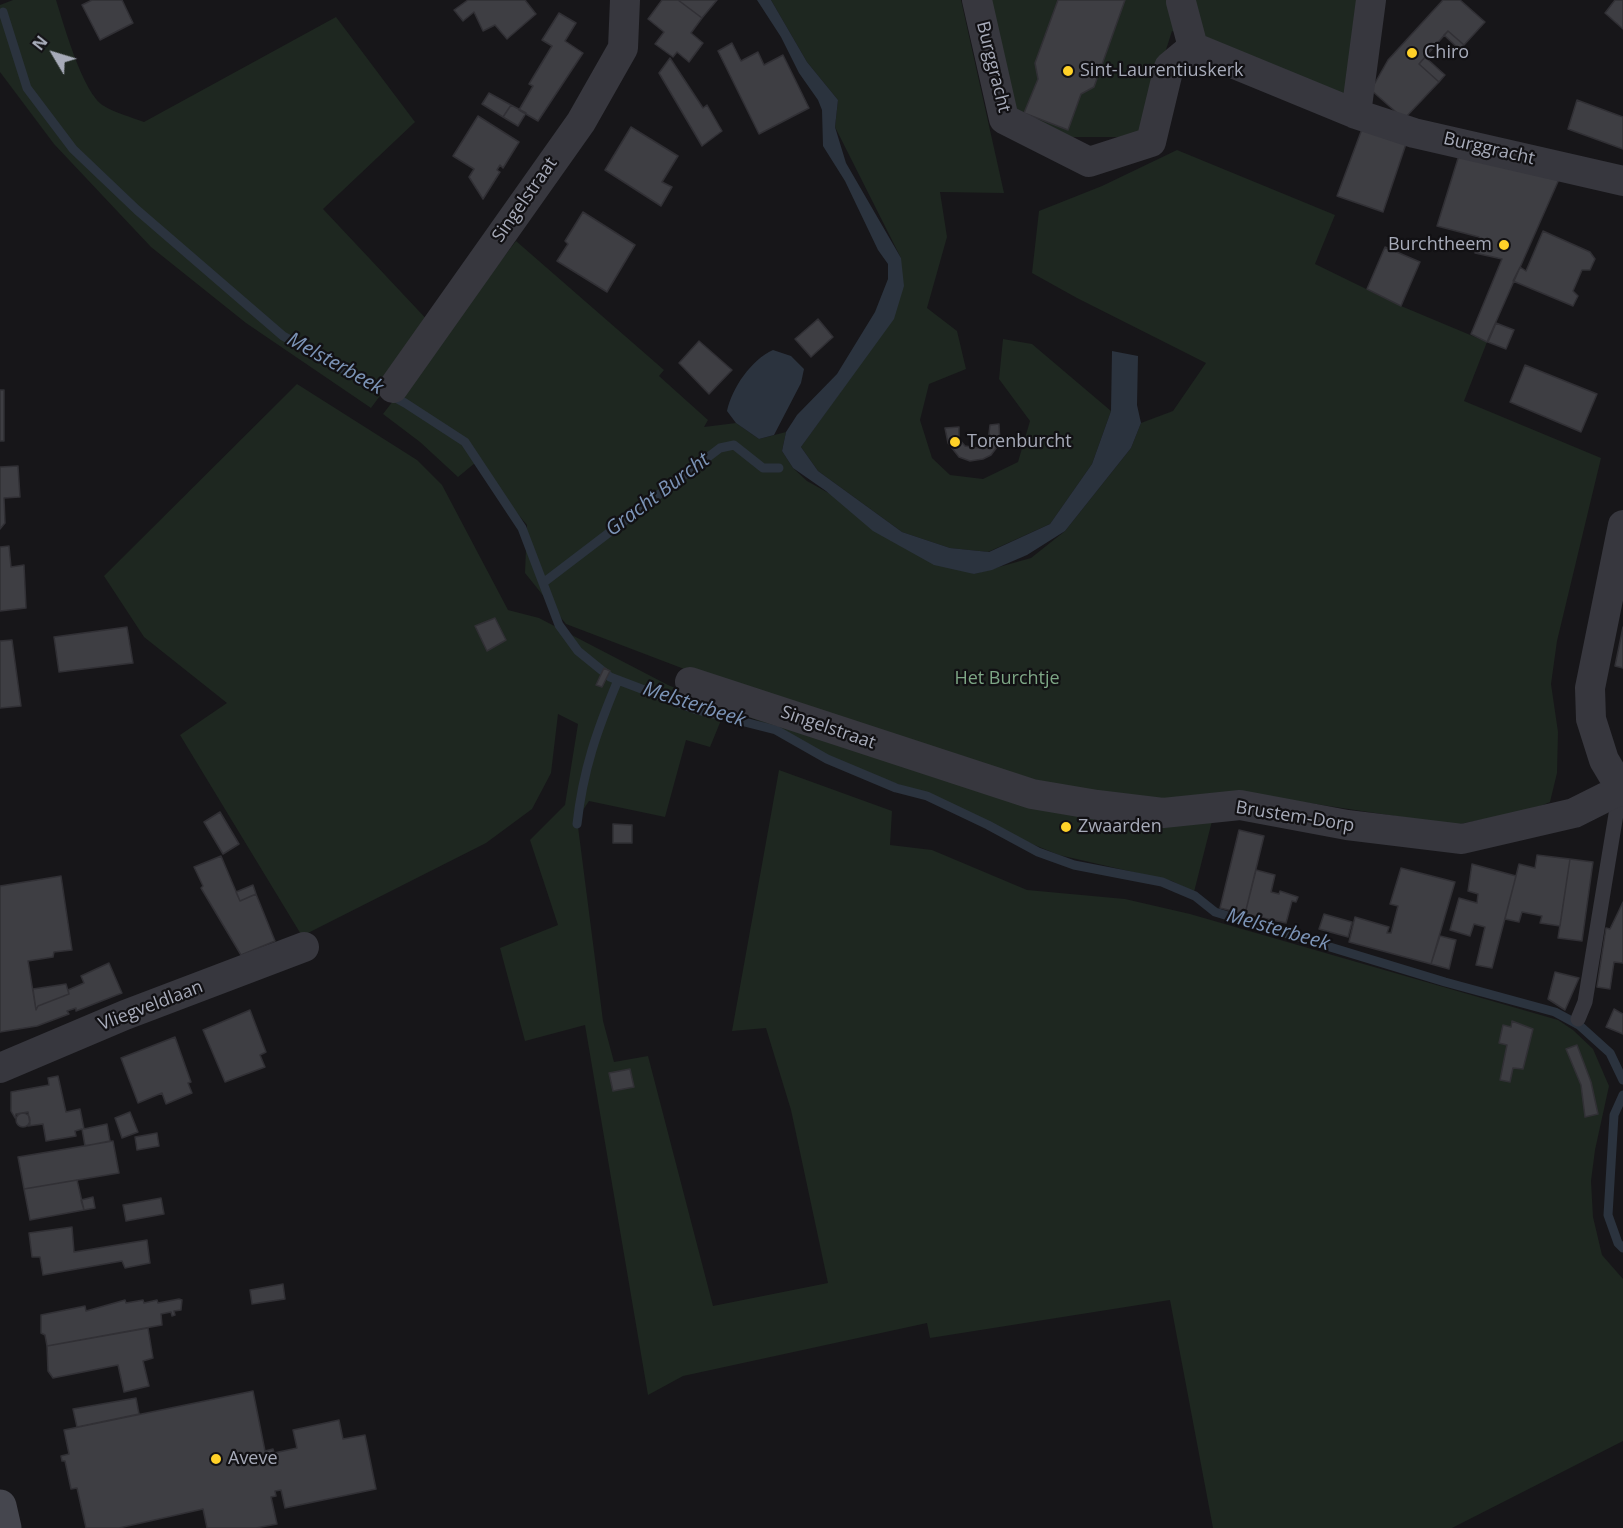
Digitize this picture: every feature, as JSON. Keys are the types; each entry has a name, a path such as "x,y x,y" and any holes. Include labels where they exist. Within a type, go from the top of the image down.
{"main road":[{"path":"0,1506 5,1528"}],"street":[{"name":"Singelstraat","path":"393,388 581,122 623,48 625,0"},
{"name":"Burggracht","path":"977,0 1004,119 1089,162 1151,142 1169,68 1193,47 1356,114 1414,133 1623,181"},
{"path":"1356,114 1371,0"},
{"path":"1181,2 1193,47"},
{"path":"1621,791 1604,759 1591,719 1590,688 1623,525"},
{"name":"Singelstraat","path":"690,682 932,763"},
{"name":"Brustem-Dorp","path":"932,763 1032,794 1097,805 1163,813 1240,805 1347,825 1462,839 1574,813 1621,791"},
{"name":"Vliegveldlaan","path":"0,1068 125,1015 304,948"}],"lane":[{"path":"1578,1019 1585,1002 1621,791"}],"green space":[{"path":"13,0 56,0 75,58 96,99 118,113 144,122 336,17 415,122 323,209 432,325 371,408 246,323 151,247 54,144 0,72 0,5"},
{"path":"771,0 961,0 1004,193 940,192 947,237 927,308 957,331 966,369 929,384 920,420 932,458 950,475 983,479 1018,462 1030,421 999,379 1003,339 1032,344 1111,411 1092,464 1050,524 988,552 950,548 902,532 818,471 801,447 841,391 901,258 835,127 838,100 807,62"},
{"path":"986,0 1360,0 1349,100 1172,31 1138,137 1067,137 1016,127"},
{"name":"Het Burchtje","path":"1177,150 1335,215 1315,264 1401,306 1487,342 1464,401 1601,458 1557,641 1551,684 1558,732 1557,773 1550,802 1531,810 1455,825 1282,799 1151,798 1034,782 700,675 566,624 525,573 527,525 475,463 458,477 420,442 383,414 516,241 664,370 659,376 708,420 704,427 736,423 759,439 786,432 782,451 793,468 807,481 974,574 1031,558 1065,531 1131,448 1141,423 1173,411 1206,363 1032,273 1039,211 1102,186"},
{"path":"297,384 417,460 442,485 508,610 539,618 668,685 726,708 710,747 686,740 665,817 589,801 577,819 603,1021 614,1062 648,1056 713,1306 828,1283 791,1110 766,1028 732,1031 779,770 892,811 890,845 932,850 1027,890 1125,899 1190,914 1558,1020 1573,1030 1593,1049 1609,1086 1595,1150 1591,1181 1593,1217 1602,1255 1623,1279 1623,1441 1452,1528 1213,1528 1170,1300 930,1338 927,1323 683,1376 648,1395 585,1025 525,1041 500,948 558,925 530,840 565,805 578,724 558,714 551,773 532,809 486,843 302,936 180,735 227,703 144,637 104,576"},
{"path":"727,709 1212,821 1194,892 1172,881 1059,855 1015,837 940,800 839,762 779,729"}],"water":[{"path":"757,0 771,0 807,62 838,100 835,127 846,163 901,258 904,286 894,319 801,447 818,471 902,532 950,548 989,552 1050,524 1092,464 1111,411 1112,351 1138,356 1137,405 1141,423 1131,448 1065,531 1027,555 992,570 974,574 934,565 873,531 826,491 793,468 782,451 786,432 797,415 837,374 875,312 888,279 888,264 878,250 845,181 823,146 822,110 818,100 799,73 781,37"},
{"path":"773,350 791,356 804,369 801,383 774,435 759,439 736,423 727,411 733,393 750,368"}],"building":[{"path":"92,0 122,0 133,23 100,40 82,5"},
{"path":"468,0 525,0 536,14 507,39 495,25 483,31 474,12 463,21 454,10"},
{"path":"662,0 678,0 702,18 691,33 703,43 689,62 677,52 673,57 655,44 664,32 648,19"},
{"path":"678,0 717,0 702,18"},
{"name":"Sint-Laurentiuskerk","path":"1058,0 1125,0 1094,87 1081,94 1068,130 1024,113 1038,79 1035,63"},
{"name":"Chiro","path":"1443,0 1460,0 1485,22 1464,45 1448,31 1419,64 1439,82 1404,119 1371,90 1388,60"},
{"path":"1615,0 1623,0 1623,29 1605,13"},
{"path":"559,13 576,23 565,41 583,53 538,121 519,110 533,86 529,84 552,46 542,40"},
{"path":"1448,31 1464,45 1460,50 1444,35"},
{"path":"732,43 741,61 758,52 764,65 783,55 809,108 759,134 718,51"},
{"path":"1425,57 1445,75 1439,82 1419,64"},
{"path":"670,58 703,108 707,105 722,131 702,146 659,73"},
{"path":"489,93 511,105 503,117 482,104"},
{"path":"1577,100 1623,117 1623,149 1568,129"},
{"path":"511,105 526,113 518,126 503,117"},
{"path":"478,116 519,142 503,168 500,165 497,170 500,172 483,199 469,177 474,169 453,156"},
{"path":"631,127 678,156 662,182 672,187 661,206 605,170"},
{"path":"1362,129 1406,144 1383,212 1337,196"},
{"name":"Burchtheem","path":"1460,152 1560,177 1487,342 1471,334 1502,259 1475,253 1479,237 1437,226"},
{"path":"583,212 635,245 607,292 557,261 568,244 565,241"},
{"path":"1543,231 1590,252 1595,259 1590,270 1582,270 1573,291 1578,296 1573,306 1513,281 1520,267 1526,271"},
{"path":"1385,247 1420,262 1401,306 1367,289"},
{"path":"818,319 833,337 811,357 795,339"},
{"path":"1496,323 1514,330 1506,349 1488,342"},
{"path":"699,341 732,370 709,394 679,363"},
{"path":"1525,365 1597,394 1581,432 1510,402"},
{"path":"0,390 4,390 4,441 0,441"},
{"name":"Torenburcht","path":"999,424 1000,443 991,455 983,459 970,461 959,457 948,443 945,428 959,427 959,439 965,446 978,448 988,442 990,425"},
{"path":"18,466 20,497 4,498 5,523 0,529 0,467"},
{"path":"9,546 11,567 24,565 26,608 0,611 0,547"},
{"path":"495,618 506,640 487,651 475,626"},
{"path":"127,627 133,663 59,672 54,637"},
{"path":"1623,627 1623,668 1615,666"},
{"path":"12,640 21,706 0,708 0,641"},
{"path":"604,668 610,671 602,687 596,685"},
{"path":"220,812 239,844 223,854 204,822"},
{"path":"613,824 632,825 632,843 613,843"},
{"path":"1239,830 1264,836 1245,914 1220,908"},
{"path":"1537,855 1570,859 1560,926 1540,923 1542,916 1522,912 1519,922 1505,919 1519,864 1535,868"},
{"path":"221,856 240,901 256,894 275,941 241,955 201,888 203,886 194,867"},
{"path":"1570,859 1593,862 1582,941 1558,938"},
{"path":"1472,864 1516,876 1492,968 1476,965 1485,927 1474,924 1470,936 1450,930 1459,898 1477,903 1478,894 1468,891"},
{"path":"1401,868 1455,882 1431,964 1349,942 1355,917 1389,927 1387,933 1391,933 1398,906 1390,904"},
{"path":"1256,870 1275,875 1271,892 1279,894 1280,891 1298,897 1296,902 1292,901 1286,923 1245,914"},
{"path":"61,876 72,950 54,952 53,957 28,961 36,1010 38,1006 69,994 68,990 84,983 81,976 109,963 122,993 76,1011 76,1008 67,1011 69,1014 37,1026 0,1032 0,886"},
{"path":"253,885 256,894 240,901 236,892"},
{"path":"1623,902 1623,963 1614,962 1610,989 1597,987 1606,928 1610,929"},
{"path":"1324,914 1352,922 1348,937 1319,929"},
{"path":"1440,936 1456,940 1449,969 1431,964"},
{"path":"1555,972 1579,978 1565,1010 1548,999"},
{"path":"66,984 69,994 38,1006 36,1010 33,989"},
{"path":"1614,1009 1623,1014 1623,1034 1606,1027"},
{"path":"250,1010 266,1052 260,1055 265,1067 225,1082 203,1030"},
{"path":"1512,1021 1533,1029 1523,1069 1513,1068 1510,1082 1500,1080 1507,1045 1499,1043 1503,1025 1511,1027"},
{"path":"175,1037 191,1082 188,1083 192,1093 166,1104 162,1093 138,1103 121,1058"},
{"path":"1577,1045 1591,1082 1598,1114 1585,1117 1581,1085 1566,1049"},
{"path":"630,1069 634,1087 613,1091 609,1073"},
{"path":"58,1076 66,1112 80,1109 84,1129 107,1124 110,1141 85,1146 82,1129 75,1131 76,1136 46,1141 43,1124 28,1126 30,1124 28,1112 16,1114 15,1118 11,1111 11,1092 49,1085 48,1078"},
{"path":"130,1112 138,1132 122,1138 115,1118"},
{"path":"20,1113 26,1113 30,1120 26,1127 20,1127 16,1123 16,1117"},
{"path":"157,1133 159,1146 137,1150 135,1137"},
{"path":"113,1141 119,1173 24,1189 18,1157"},
{"path":"77,1180 84,1210 30,1220 24,1189"},
{"path":"93,1197 95,1208 84,1210 81,1200"},
{"path":"161,1198 164,1214 126,1221 123,1205"},
{"path":"72,1227 74,1252 147,1240 150,1263 125,1268 122,1261 43,1275 40,1257 32,1257 29,1233"},
{"path":"283,1284 285,1299 252,1304 250,1290"},
{"path":"125,1300 126,1303 143,1300 144,1303 157,1300 158,1303 182,1300 181,1310 174,1311 175,1315 172,1316 171,1312 161,1314 162,1325 47,1346 45,1335 41,1333 41,1315 85,1306 86,1311"},
{"path":"148,1328 153,1358 143,1361 149,1386 124,1392 118,1365 53,1378 48,1371 47,1346"},
{"name":"Aveve","path":"253,1391 265,1451 273,1449 274,1453 297,1448 293,1430 339,1420 343,1439 365,1435 376,1489 285,1508 281,1490 275,1491 276,1496 271,1497 277,1524 256,1528 207,1528 203,1509 119,1528 86,1528 77,1488 71,1489 65,1461 62,1461 61,1456 69,1454 64,1430"},
{"path":"136,1398 139,1414 77,1427 73,1409"}],"waterway":[{"name":"Melsterbeek","path":"3,12 27,88 73,149 137,210 283,336 405,403 465,442 522,528 559,625 578,651 610,677 697,710 776,730 827,759 896,788 927,796 1038,852 1074,865 1162,882 1195,896 1215,912 1445,982 1555,1012 1579,1025 1610,1053 1623,1080"},
{"name":"Gracht Burcht","path":"543,583 720,448 734,445 763,468 779,468"},
{"path":"577,824 592,750 618,680"},
{"name":"Melsterbeek","path":"1623,1095 1614,1115 1608,1215 1618,1243 1623,1248"}],"place":[{"name":"Chiro","path":"1412,53"},
{"name":"Sint-Laurentiuskerk","path":"1068,71"},
{"name":"Burchtheem","path":"1504,245"},
{"name":"Torenburcht","path":"955,442"},
{"name":"Zwaarden","path":"1066,827"},
{"name":"Aveve","path":"216,1459"}]}
